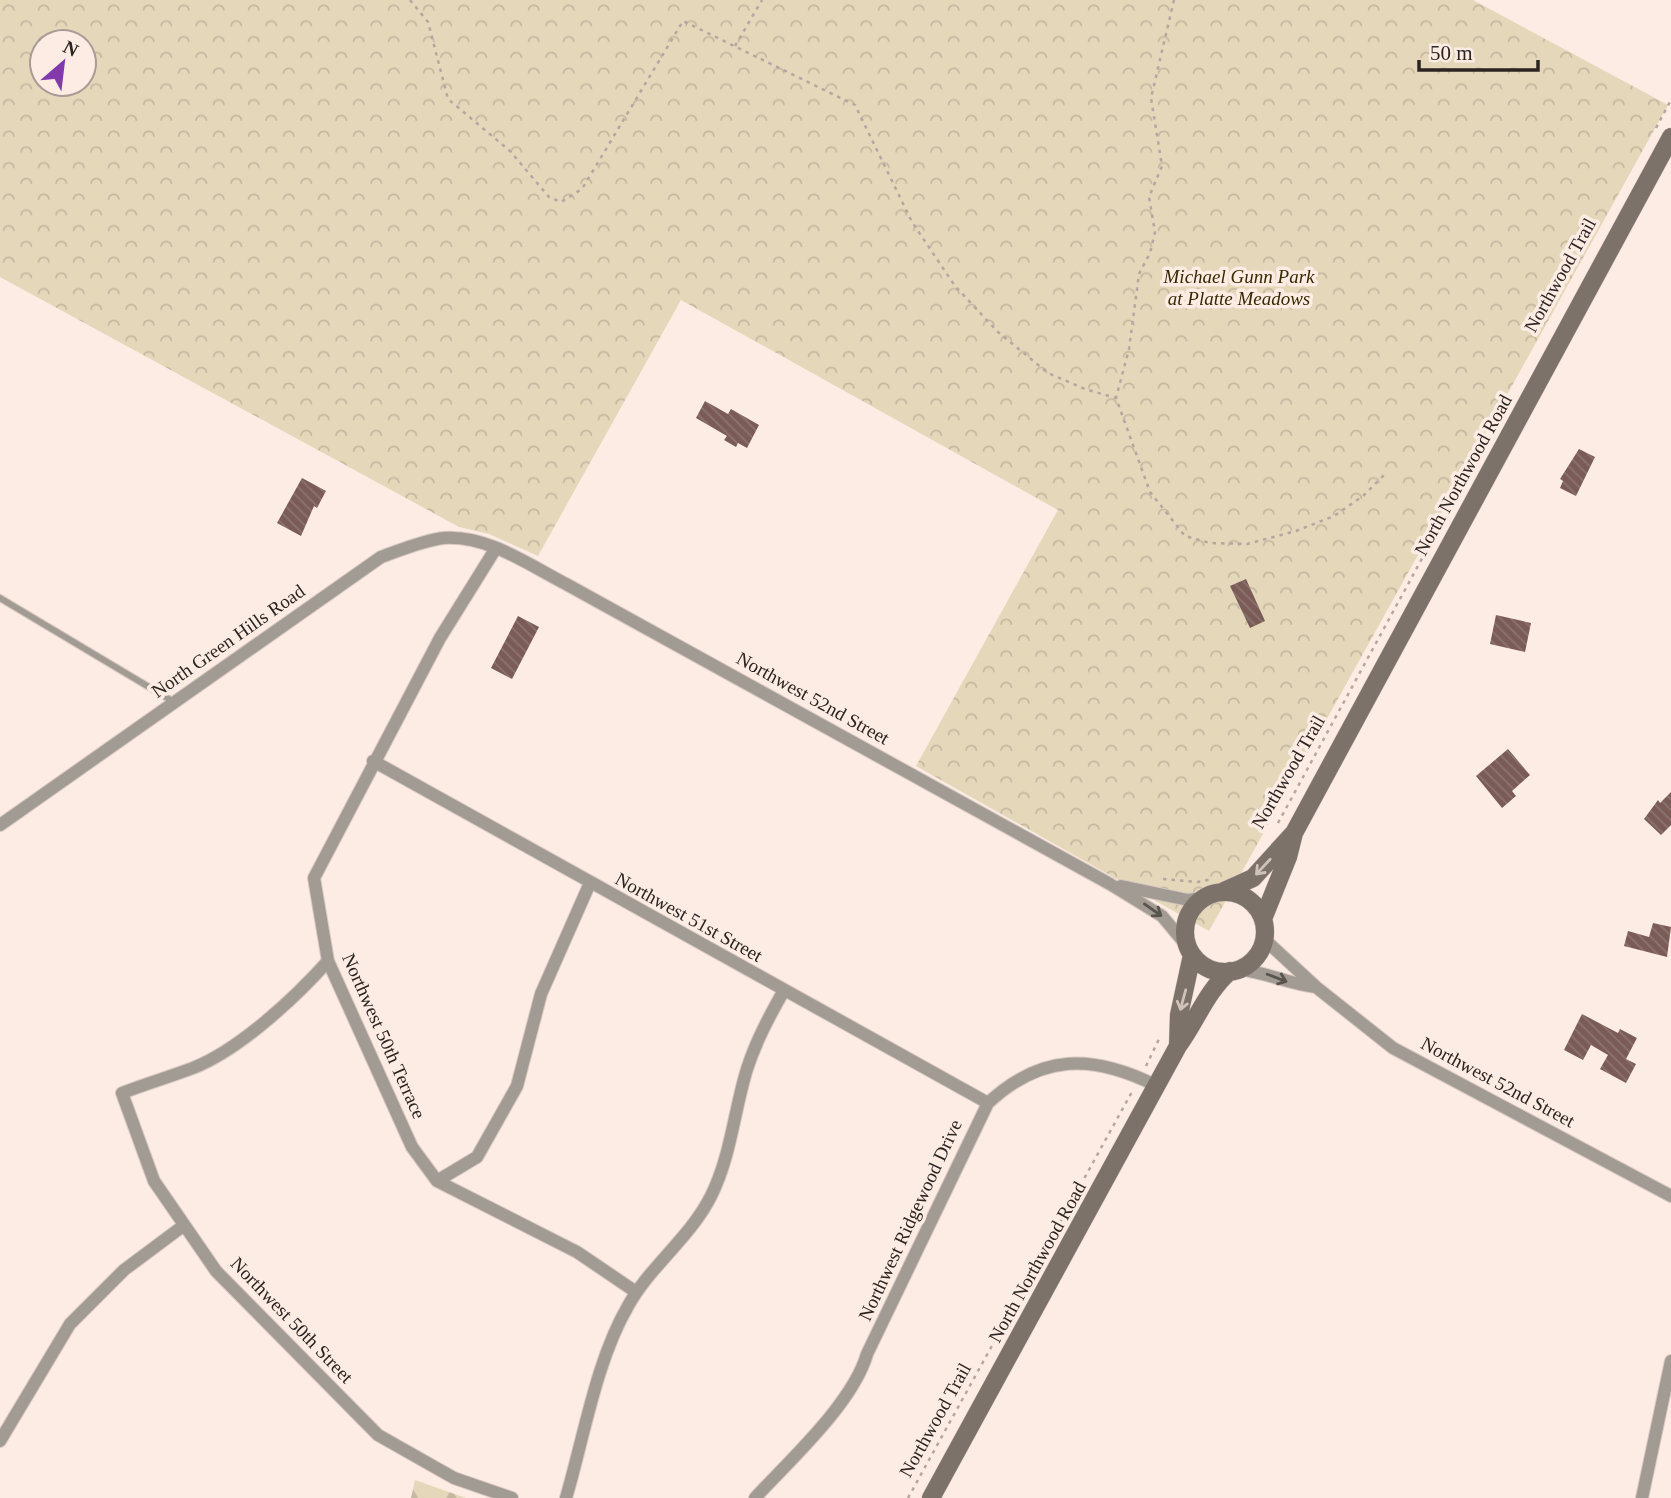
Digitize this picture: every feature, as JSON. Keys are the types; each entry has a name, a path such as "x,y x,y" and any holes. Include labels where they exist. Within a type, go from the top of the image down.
{"street":[{"name":"North Northwood Road","path":"1263,919 1288,857 1294,833 1663,133"},
{"name":"North Green Hills Road","path":"0,825 381,556 442,538 465,538 496,548"},
{"name":"Northwest 50th Terrace","path":"496,548 440,638 373,761 314,878 328,961 412,1147 437,1181 577,1252 636,1293"},
{"name":"Northwest 52nd Street","path":"496,548 1110,884 1162,916 1190,950"},
{"name":"Northwest 51st Street","path":"373,761 783,992 988,1103"},
{"name":"North Northwood Road","path":"1224,884 1253,878 1294,833"},
{"path":"437,1181 477,1157 517,1086 541,994 590,883"},
{"name":"Northwest 52nd Street","path":"1110,884 1188,900 1202,898"},
{"path":"1224,884 1247,899 1263,919 1264,939 1255,957 1234,970 1210,969 1190,950 1185,935 1188,914 1202,898 1224,884"},
{"name":"Northwest 52nd Street","path":"1264,939 1316,987 1393,1048 1671,1196"},
{"name":"North Northwood Road","path":"1178,1046 1179,1015 1190,950"},
{"name":"Northwest 50th Street","path":"328,961 295,998 229,1047 195,1067 121,1093 154,1181 216,1271 378,1435 454,1478 512,1498"},
{"name":"North Northwood Road","path":"931,1498 1178,1046 1202,1010 1211,988 1234,970"},
{"name":"Northwest 52nd Street","path":"1234,970 1254,971 1294,985 1316,987"},
{"path":"566,1498 610,1342 636,1293 698,1218 711,1197 726,1160 758,1037 783,992"},
{"name":"Northwest Ridgewood Drive","path":"755,1498 811,1438 862,1373 873,1342 988,1103 1010,1083 1058,1063 1116,1067 1157,1086"},
{"path":"0,1441 47,1358 70,1324 95,1296 183,1226"},
{"path":"1642,1498 1671,1361"}],"lane":[{"path":"0,598 174,702"}],"path":[{"path":"410,0 428,22 448,100 510,151 549,197 561,202 582,189 682,21 855,105 912,222 955,286 998,332 1048,373 1085,389 1116,398"},
{"path":"735,46 762,0"},
{"path":"1174,0 1151,98 1162,166 1149,197 1155,232 1150,253 1139,274 1129,349 1116,398 1150,492 1185,536 1210,543 1247,544 1334,516 1363,496 1387,472"},
{"path":"1663,133 1671,100"},
{"name":"Northwood Trail","path":"1273,833 1439,528"},
{"path":"1153,892 1157,879 1224,884"},
{"name":"Northwood Trail","path":"908,1498 1140,1077 1164,1027"}],"green space":[{"name":"Michael Gunn Park at Platte Meadows","path":"0,0 1473,0 1668,105 1209,931 916,766 1058,510 681,300 538,556 489,534 459,527 0,277"},
{"path":"415,1480 466,1498 411,1498"}],"building":[{"path":"705,401 728,414 731,409 759,425 747,448 738,443 736,447 724,440 727,436 696,418"},
{"path":"1579,449 1595,457 1576,496 1560,488 1563,481 1560,479"},
{"path":"302,478 326,491 317,508 314,506 301,536 277,523"},
{"path":"1246,579 1265,621 1250,628 1230,586"},
{"path":"1496,615 1531,623 1525,652 1490,644"},
{"path":"518,616 539,627 512,679 491,668"},
{"path":"1508,749 1530,775 1512,791 1516,796 1502,808 1476,776"},
{"path":"1671,792 1671,825 1661,835 1644,819 1658,800 1660,803"},
{"path":"1653,923 1671,927 1667,957 1624,946 1628,931 1649,937"},
{"path":"1582,1014 1618,1033 1620,1029 1637,1038 1626,1059 1636,1064 1626,1083 1600,1069 1608,1055 1591,1045 1583,1060 1564,1050"}]}
